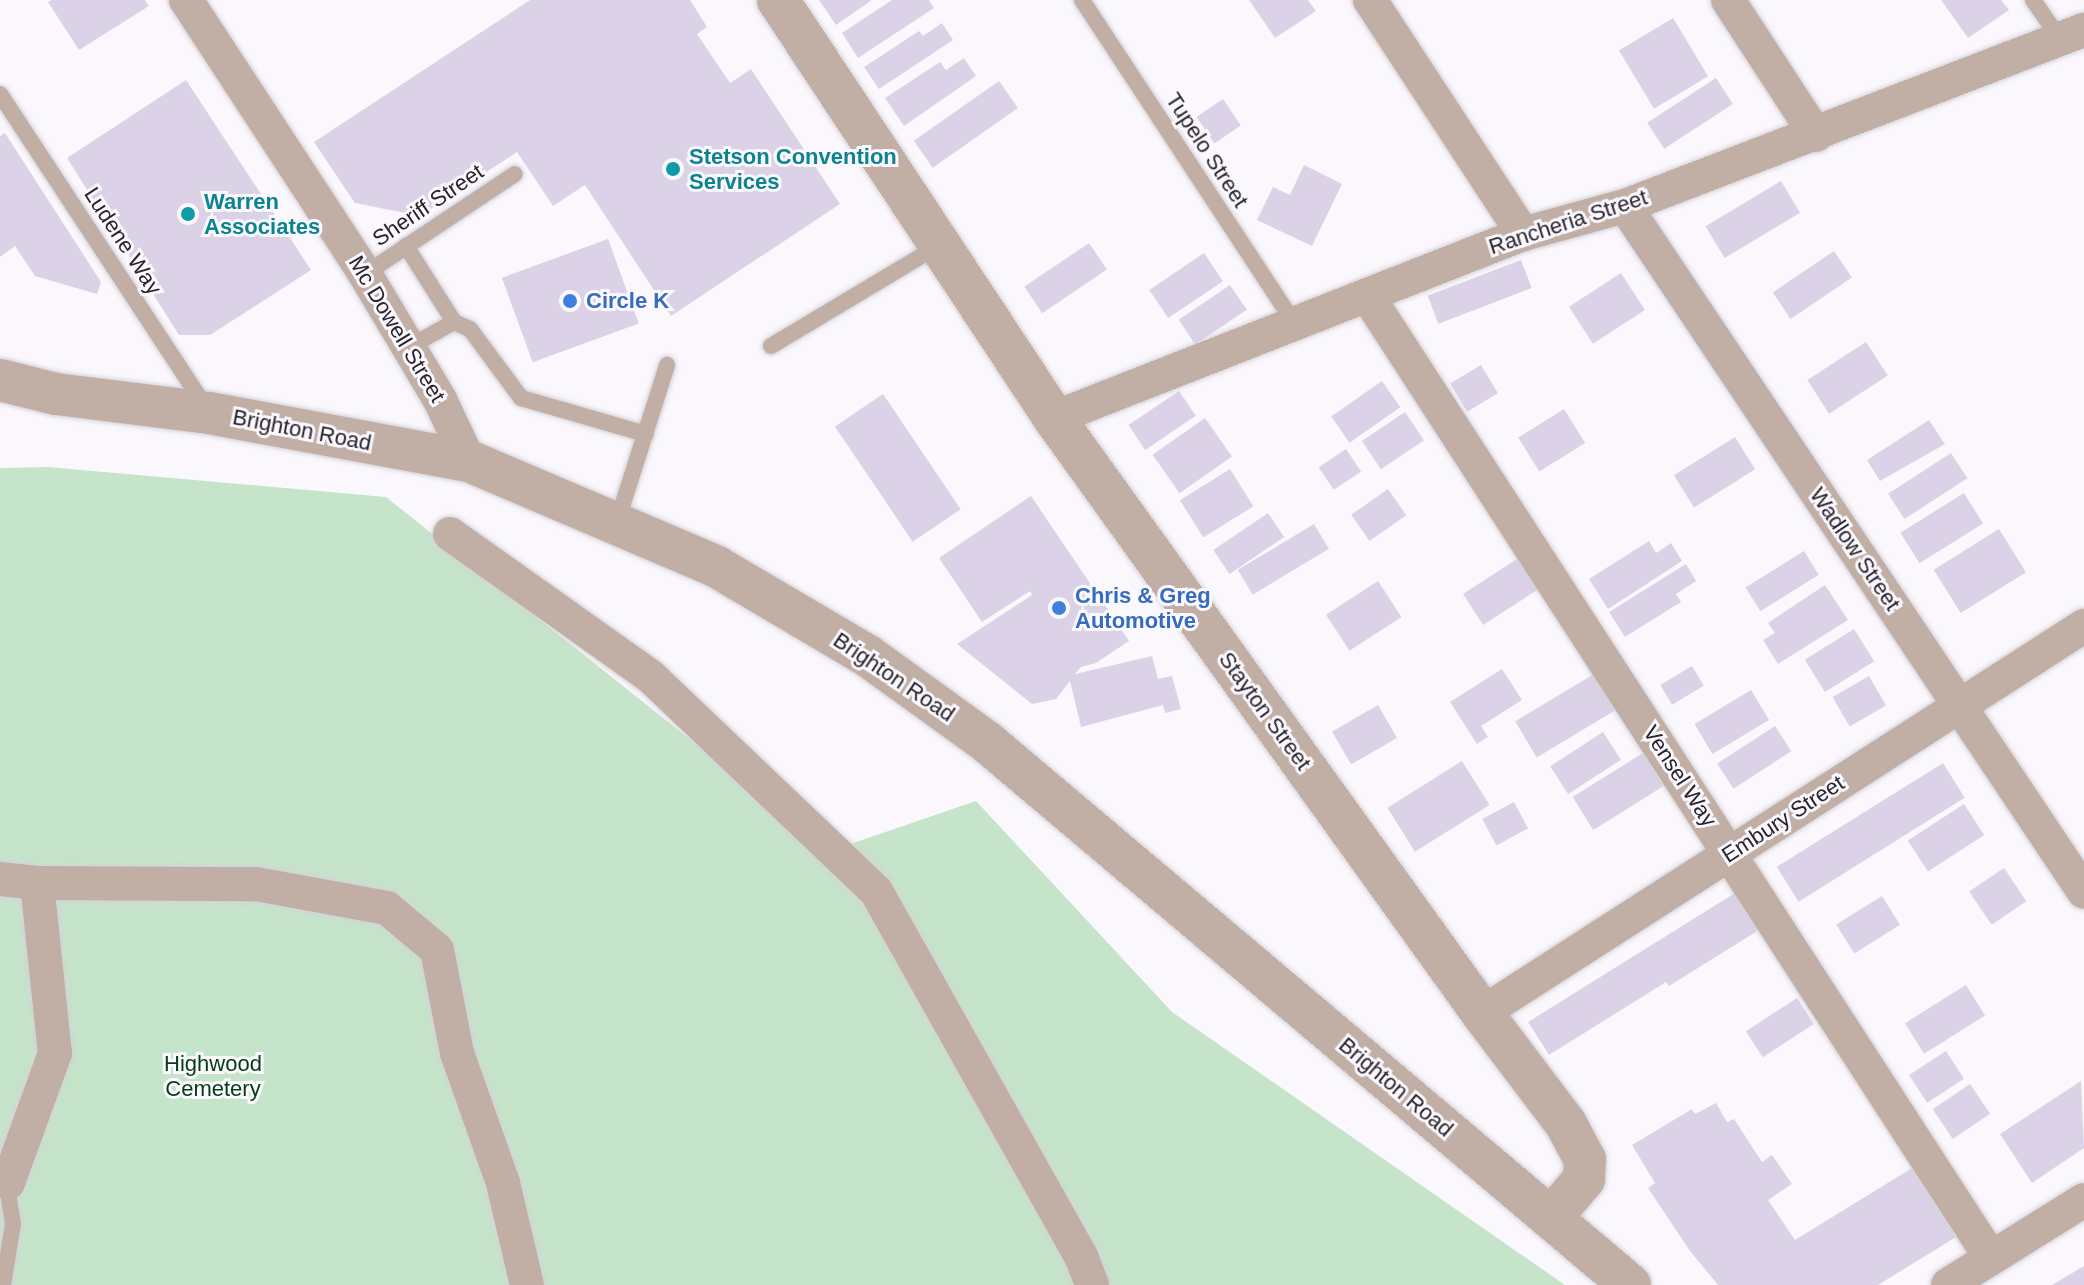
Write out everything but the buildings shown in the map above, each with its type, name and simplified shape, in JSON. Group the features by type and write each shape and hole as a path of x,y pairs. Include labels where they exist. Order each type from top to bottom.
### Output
{"street":[{"name":"Mc Dowell Street","path":"186,0 365,274 440,400 469,461"},
{"name":"Stayton Street","path":"778,0 1054,418 1482,1013 1566,1124 1585,1159 1584,1179 1551,1218"},
{"path":"1370,0 1523,234"},
{"path":"1728,0 1816,135"},
{"name":"Rancheria Street","path":"1054,418 1523,234 1625,206 2072,35"},
{"name":"Wadlow Street","path":"1625,206 2084,892"},
{"name":"Vensel Way","path":"1367,295 1991,1258"},
{"name":"Brighton Road","path":"0,380 56,394 209,413 469,461 731,575 868,656 988,743 1630,1285"},
{"path":"450,534 650,676 876,891 1081,1256 1092,1285"},
{"name":"Embury Street","path":"1482,1013 2084,626"},
{"path":"0,879 37,883 256,884 387,908 437,950 457,1053 503,1183 527,1285"},
{"path":"4,1179 55,1053 37,883"},
{"path":"1948,1285 2084,1200"}],"lane":[{"name":"Tupelo Street","path":"1082,0 1295,324"},
{"path":"2033,0 2072,35"},
{"name":"Ludene Way","path":"0,94 209,413"},
{"name":"Sheriff Street","path":"365,274 515,174"},
{"path":"406,246 454,322 470,329 521,398 646,434"},
{"path":"771,346 938,246"},
{"path":"409,347 454,322"},
{"path":"617,524 667,365"},
{"path":"3,1285 13,1224 4,1179"}],"green space":[{"name":"Highwood Cemetery","path":"48,467 386,497 830,851 976,801 1172,1012 1565,1285 0,1285 0,468"}],"place":[{"name":"Stetson Convention Services","path":"673,169"},
{"name":"Warren Associates","path":"188,214"},
{"name":"Circle K","path":"570,301"},
{"name":"Chris & Greg Automotive","path":"1059,608"}]}
